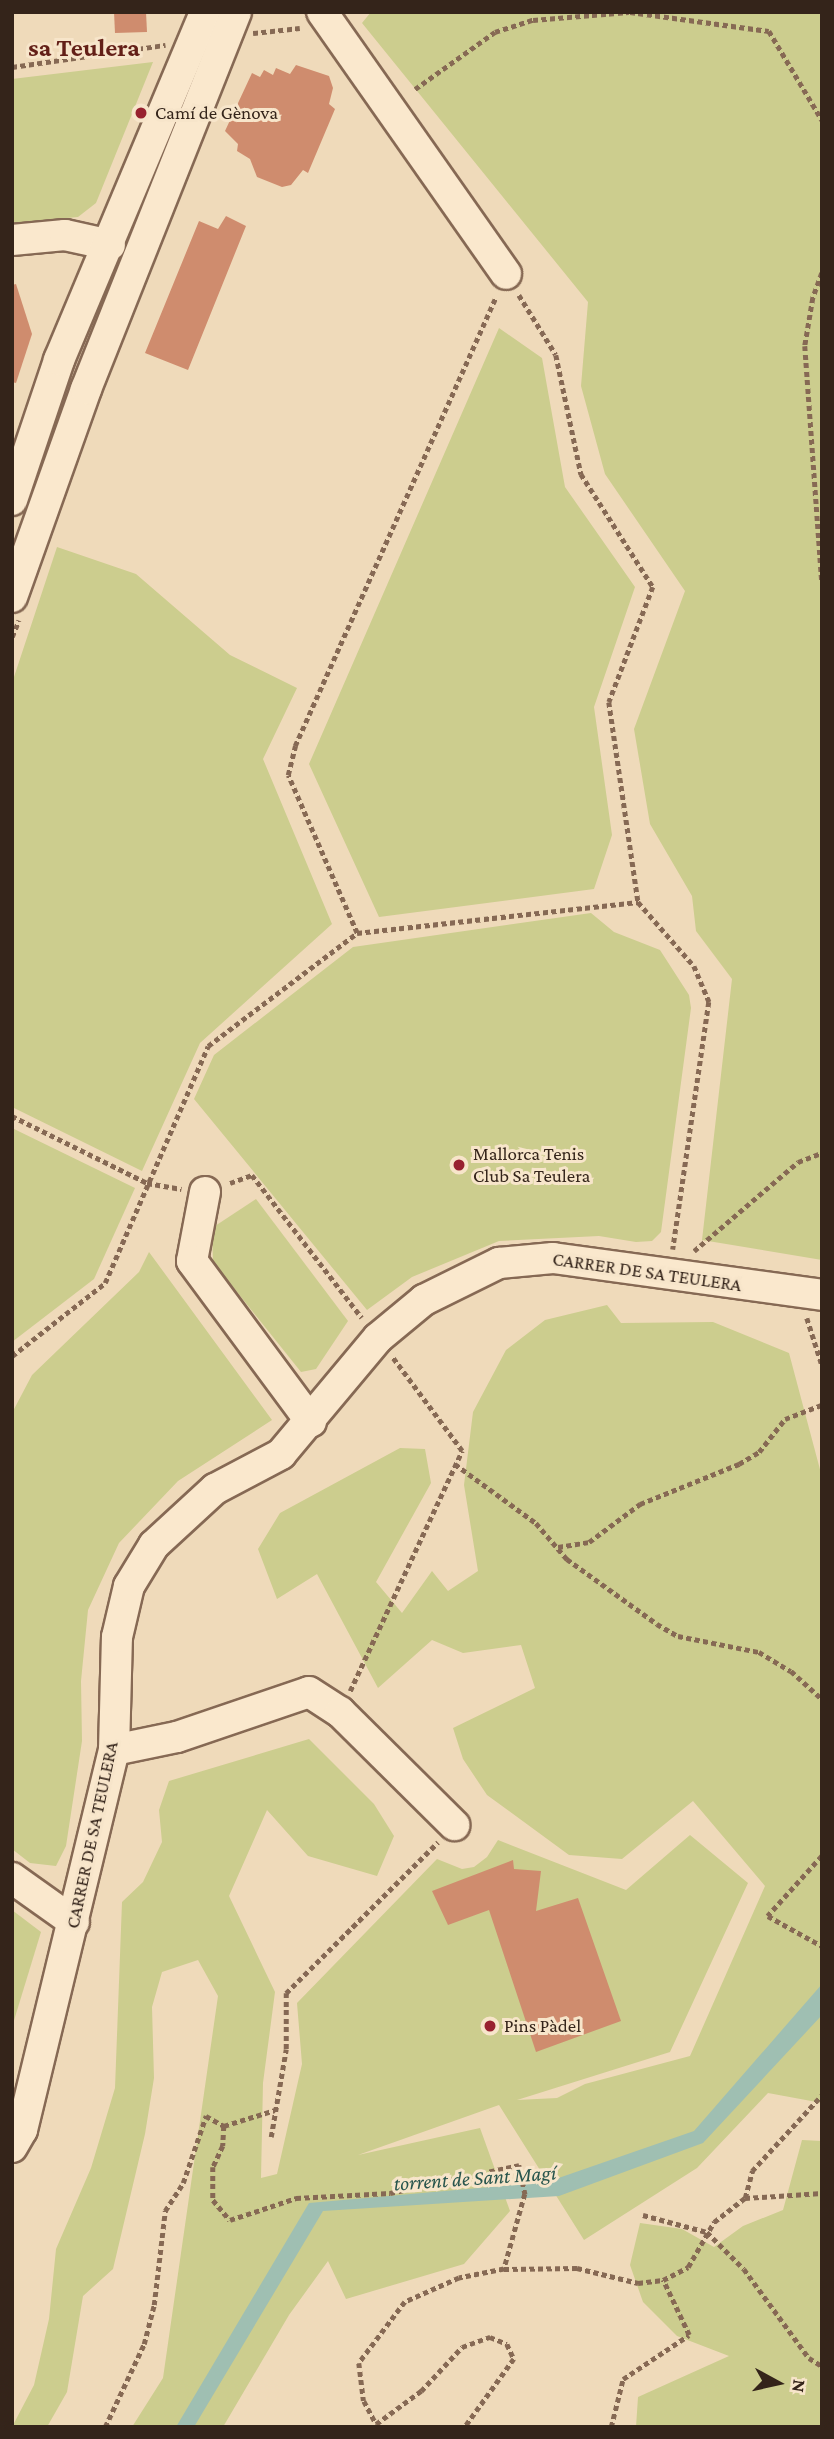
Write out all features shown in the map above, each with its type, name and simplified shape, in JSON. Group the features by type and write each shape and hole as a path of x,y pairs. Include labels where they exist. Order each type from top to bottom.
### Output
{"street":[{"path":"12,500 59,360 110,245 205,12"},
{"path":"12,597 86,389 236,12"},
{"path":"322,12 506,274"},
{"path":"12,240 65,235 110,245"},
{"path":"205,1192 192,1261 311,1422"},
{"name":"CARRER DE SA TEULERA","path":"12,2147 22,2130 114,1749 117,1637 129,1586 154,1545 215,1489 281,1454 311,1422 378,1338 424,1300 499,1263 553,1258 813,1294"},
{"path":"114,1749 177,1737 309,1692 340,1712 454,1825"},
{"path":"12,1878 74,1922"}],"path":[{"path":"415,89 495,32 533,20 629,12 769,31 822,120"},
{"path":"12,67 168,45 173,34"},
{"path":"822,273 813,298 805,346 822,583"},
{"path":"506,274 556,355 581,474 653,587 609,702 638,902 694,966 709,1002 669,1273"},
{"path":"357,933 288,775 295,746 506,274"},
{"path":"12,1356 105,1283 208,1046 357,933 638,902"},
{"path":"12,1116 147,1183 205,1192 252,1175 462,1451 340,1712"},
{"path":"669,1273 798,1162 822,1153"},
{"path":"813,1294 807,1330 822,1365"},
{"path":"557,1548 589,1542 640,1504 739,1464 759,1452 785,1419 822,1405"},
{"path":"455,1464 536,1523 557,1548 657,1624 678,1636 760,1652 791,1671 822,1699"},
{"path":"271,2137 286,2049 286,1993 454,1825"},
{"path":"822,1856 768,1916 822,1946"},
{"path":"465,2427 514,2359 507,2344 490,2337 462,2347 421,2391 375,2426 364,2401 359,2362 405,2302 458,2278 503,2269 577,2268 638,2283 663,2280 688,2267 707,2232 745,2198 752,2171 822,2095"},
{"path":"106,2427 144,2344 154,2305 165,2211 183,2183 206,2116 224,2126 275,2110"},
{"path":"224,2126 223,2146 213,2167 213,2200 230,2220 296,2198 390,2193 519,2165 525,2194 503,2269"},
{"path":"745,2198 810,2197 822,2193"},
{"path":"643,2215 707,2232 744,2269 809,2358 822,2366"},
{"path":"611,2427 622,2379 689,2334 663,2280"}],"green space":[{"path":"371,12 822,12 822,1260 702,1240 732,979 696,931 692,896 650,824 634,729 685,591 605,474 581,386 588,302 362,23"},
{"path":"153,62 96,203 78,217 12,223 12,79"},
{"path":"499,328 542,358 565,487 635,587 594,707 612,835 594,889 379,917 309,764"},
{"path":"57,547 136,574 230,655 297,688 263,759 332,924 200,1043 142,1171 12,1107 12,683"},
{"name":"Mallorca Tenis Club Sa Teulera","path":"591,913 614,932 660,950 689,995 691,1008 661,1232 652,1241 636,1242 599,1236 499,1241 412,1277 367,1310 194,1099 214,1055 353,947"},
{"path":"12,1128 135,1188 94,1279 12,1342"},
{"path":"256,1199 348,1321 316,1369 301,1372 213,1262 212,1228"},
{"path":"149,1252 272,1420 178,1481 119,1543 88,1610 81,1681 82,1741 66,1846 56,1866 30,1863 12,1849 12,1413 32,1375 139,1272"},
{"path":"607,1305 621,1323 713,1322 789,1353 822,1477 822,2103 768,2093 697,2168 584,2240 499,2105 358,2155 480,2128 510,2211 464,2264 346,2299 328,2261 289,2315 223,2427 132,2427 163,2378 218,1996 198,1960 162,1972 152,2007 154,2078 145,2134 113,2269 83,2296 67,2392 47,2427 12,2427 34,2385 49,2319 56,2249 91,2168 115,2088 122,1902 143,1882 162,1842 159,1810 169,1781 309,1739 374,1804 394,1836 377,1876 308,1856 267,1810 229,1896 275,1992 263,2083 261,2178 277,2174 302,2064 297,2003 437,1859 462,1869 474,1867 487,1857 498,1840 626,1890 690,1835 748,1883 670,2052 517,2100 557,2098 585,2084 690,2056 765,1886 693,1801 622,1859 569,1855 487,1795 463,1759 453,1728 535,1688 521,1645 463,1653 432,1640 378,1688 317,1574 277,1599 258,1549 280,1513 400,1448 425,1449 431,1483 376,1582 402,1613 432,1571 448,1591 478,1571 464,1485 473,1412 506,1350 545,1320"},
{"path":"12,1910 41,1932 12,2027"},
{"path":"802,2140 822,2141 822,2427 636,2427 638,2397 729,2356 677,2336 643,2302 630,2265 640,2223 682,2229 714,2247 743,2226 783,2210"}],"shaded area":[{"path":"822,1984 822,2015 703,2143 559,2196 323,2211 194,2427 176,2427 309,2203 547,2182 694,2131"}],"building":[{"path":"114,12 146,12 147,32 115,33"},
{"path":"296,65 329,76 333,88 329,104 335,109 308,173 303,170 291,185 282,187 257,177 250,159 237,151 238,144 225,131 252,73 260,77 264,70 273,75 276,68 290,74"},
{"path":"226,216 246,226 188,370 145,353 199,221 218,229"},
{"path":"16,284 32,334 16,383 12,382 12,285"},
{"path":"513,1860 514,1869 541,1871 536,1911 578,1898 621,2021 536,2052 489,1910 448,1925 432,1891"}],"place":[{"name":"Camí de Gènova","path":"141,113"},
{"name":"Mallorca Tenis Club Sa Teulera","path":"459,1165"},
{"name":"Pins Pàdel","path":"490,2026"}],"district":[{"name":"sa Teulera","path":"84,48"}],"water label":[{"name":"torrent de Sant Magí","path":"475,2178"}]}
